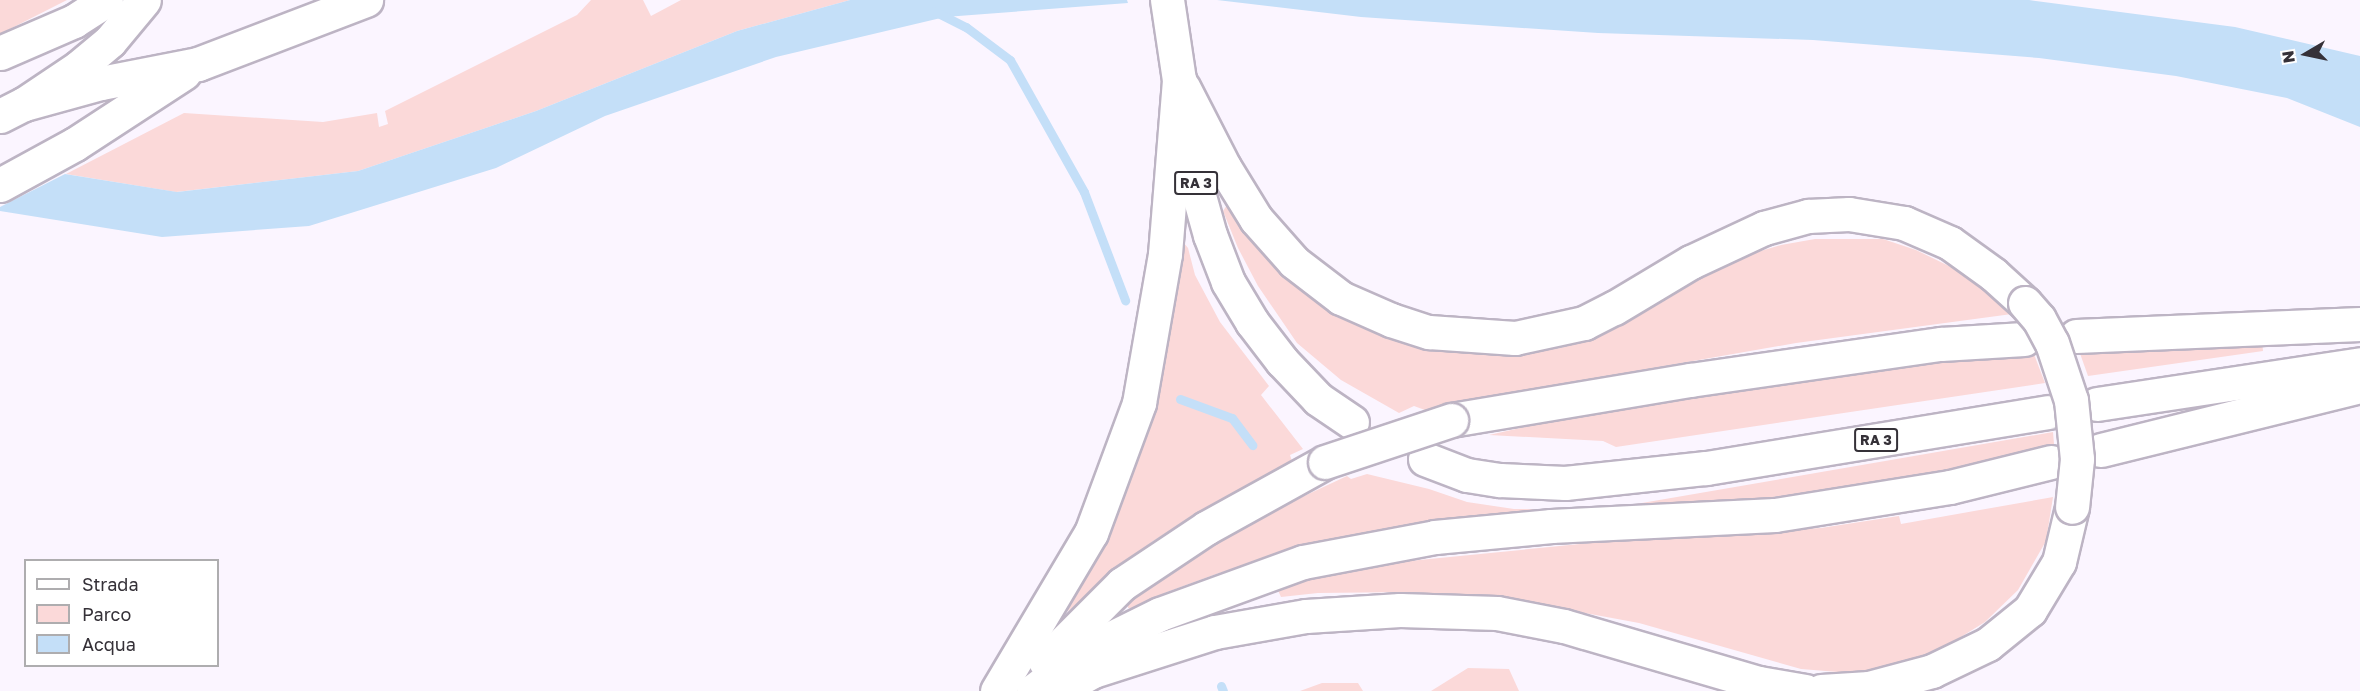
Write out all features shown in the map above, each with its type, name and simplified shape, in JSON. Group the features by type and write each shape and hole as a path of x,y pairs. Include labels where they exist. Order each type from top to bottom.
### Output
{"main road":[{"path":"0,53 74,21 106,0"},
{"path":"92,73 110,41 144,0"},
{"path":"0,185 75,144 198,64 366,0"},
{"path":"997,691 1091,533 1139,403 1165,254 1179,80 1167,0"},
{"path":"12,110 92,73 198,64"},
{"path":"1179,80 1229,176 1256,219 1294,262 1341,298 1391,320 1429,332 1515,338 1584,323 1691,261 1764,228 1808,216 1850,214 1904,223 1950,243 1993,274 2025,303 2039,319 2052,343 2071,400 2077,459 2072,507 2059,562 2030,610 1988,644 1932,671 1869,688 1821,691"},
{"name":"RA 3","path":"1179,80 1196,185 1210,235 1228,282 1252,322 1282,361 1318,399 1352,422"},
{"path":"2076,336 2360,324"},
{"path":"1016,691 1122,584 1206,528 1325,462 1450,420 1690,380 1941,344 2024,339"},
{"path":"2097,404 2360,364"},
{"path":"2101,450 2360,386"},
{"name":"RA 3","path":"1425,459 1467,475 1500,480 1565,483 1706,468 2047,412"},
{"path":"1033,691 1087,650 1160,614 1303,562 1435,537 1551,526 1775,515 1950,488 2051,462"},
{"path":"1057,691 1093,671 1215,632 1306,616 1400,610 1497,613 1553,624 1759,683 1805,691"}],"green space":[{"path":"0,0 67,0 0,34"},
{"path":"591,0 643,0 651,16 681,0 850,0 737,31 536,111 358,171 176,192 66,174 184,113 323,122 377,113 379,127 388,124 385,111 577,15"},
{"path":"1229,202 1281,272 1336,314 1386,336 1444,352 1509,353 1561,348 1613,325 1744,256 1781,245 1815,239 1883,239 1916,250 1953,268 2004,304 2012,314 1796,343 1579,381 1455,406 1433,413 1414,406 1399,413 1341,380 1297,343 1258,286 1238,248 1223,211"},
{"path":"1179,243 1184,243 1188,248 1195,275 1220,322 1269,386 1261,395 1303,449 1290,455 1293,464 1231,494 1153,541 1068,611 1063,612"},
{"path":"2262,341 2263,351 2088,376 2077,345"},
{"path":"2032,349 2045,383 1616,447 1603,441 1489,435 1637,402 1774,377"},
{"path":"2053,432 2054,444 1907,479 1766,498 1607,509"},
{"path":"1367,474 1429,489 1467,502 1514,509 1568,509 1303,549 1219,573 1167,592 1134,608 1128,608 1128,598 1223,534 1347,476 1351,479"},
{"path":"2053,497 2046,541 2018,590 1985,622 1935,653 1879,670 1838,672 1801,669 1639,623 1515,600 1408,592 1318,593 1281,597 1276,586 1285,581 1389,563 1661,536 1821,528 1899,516 1901,524"},
{"path":"1468,668 1509,669 1519,691 1431,691"},
{"path":"1322,683 1358,683 1363,691 1300,691"}],"water":[{"path":"850,0 1127,0 1128,3 945,17 776,57 605,116 496,168 309,226 162,237 0,211 0,207 65,174 177,192 358,171 536,111 737,31"},
{"path":"1217,0 2029,0 2235,27 2360,56 2360,127 2287,98 2176,76 2039,58 1813,40 1598,33 1361,17"}],"waterway":[{"path":"934,11 966,27 1010,60 1084,192 1125,300"},
{"path":"1180,399 1232,418 1252,445"},
{"path":"1221,686 1223,691"}]}
